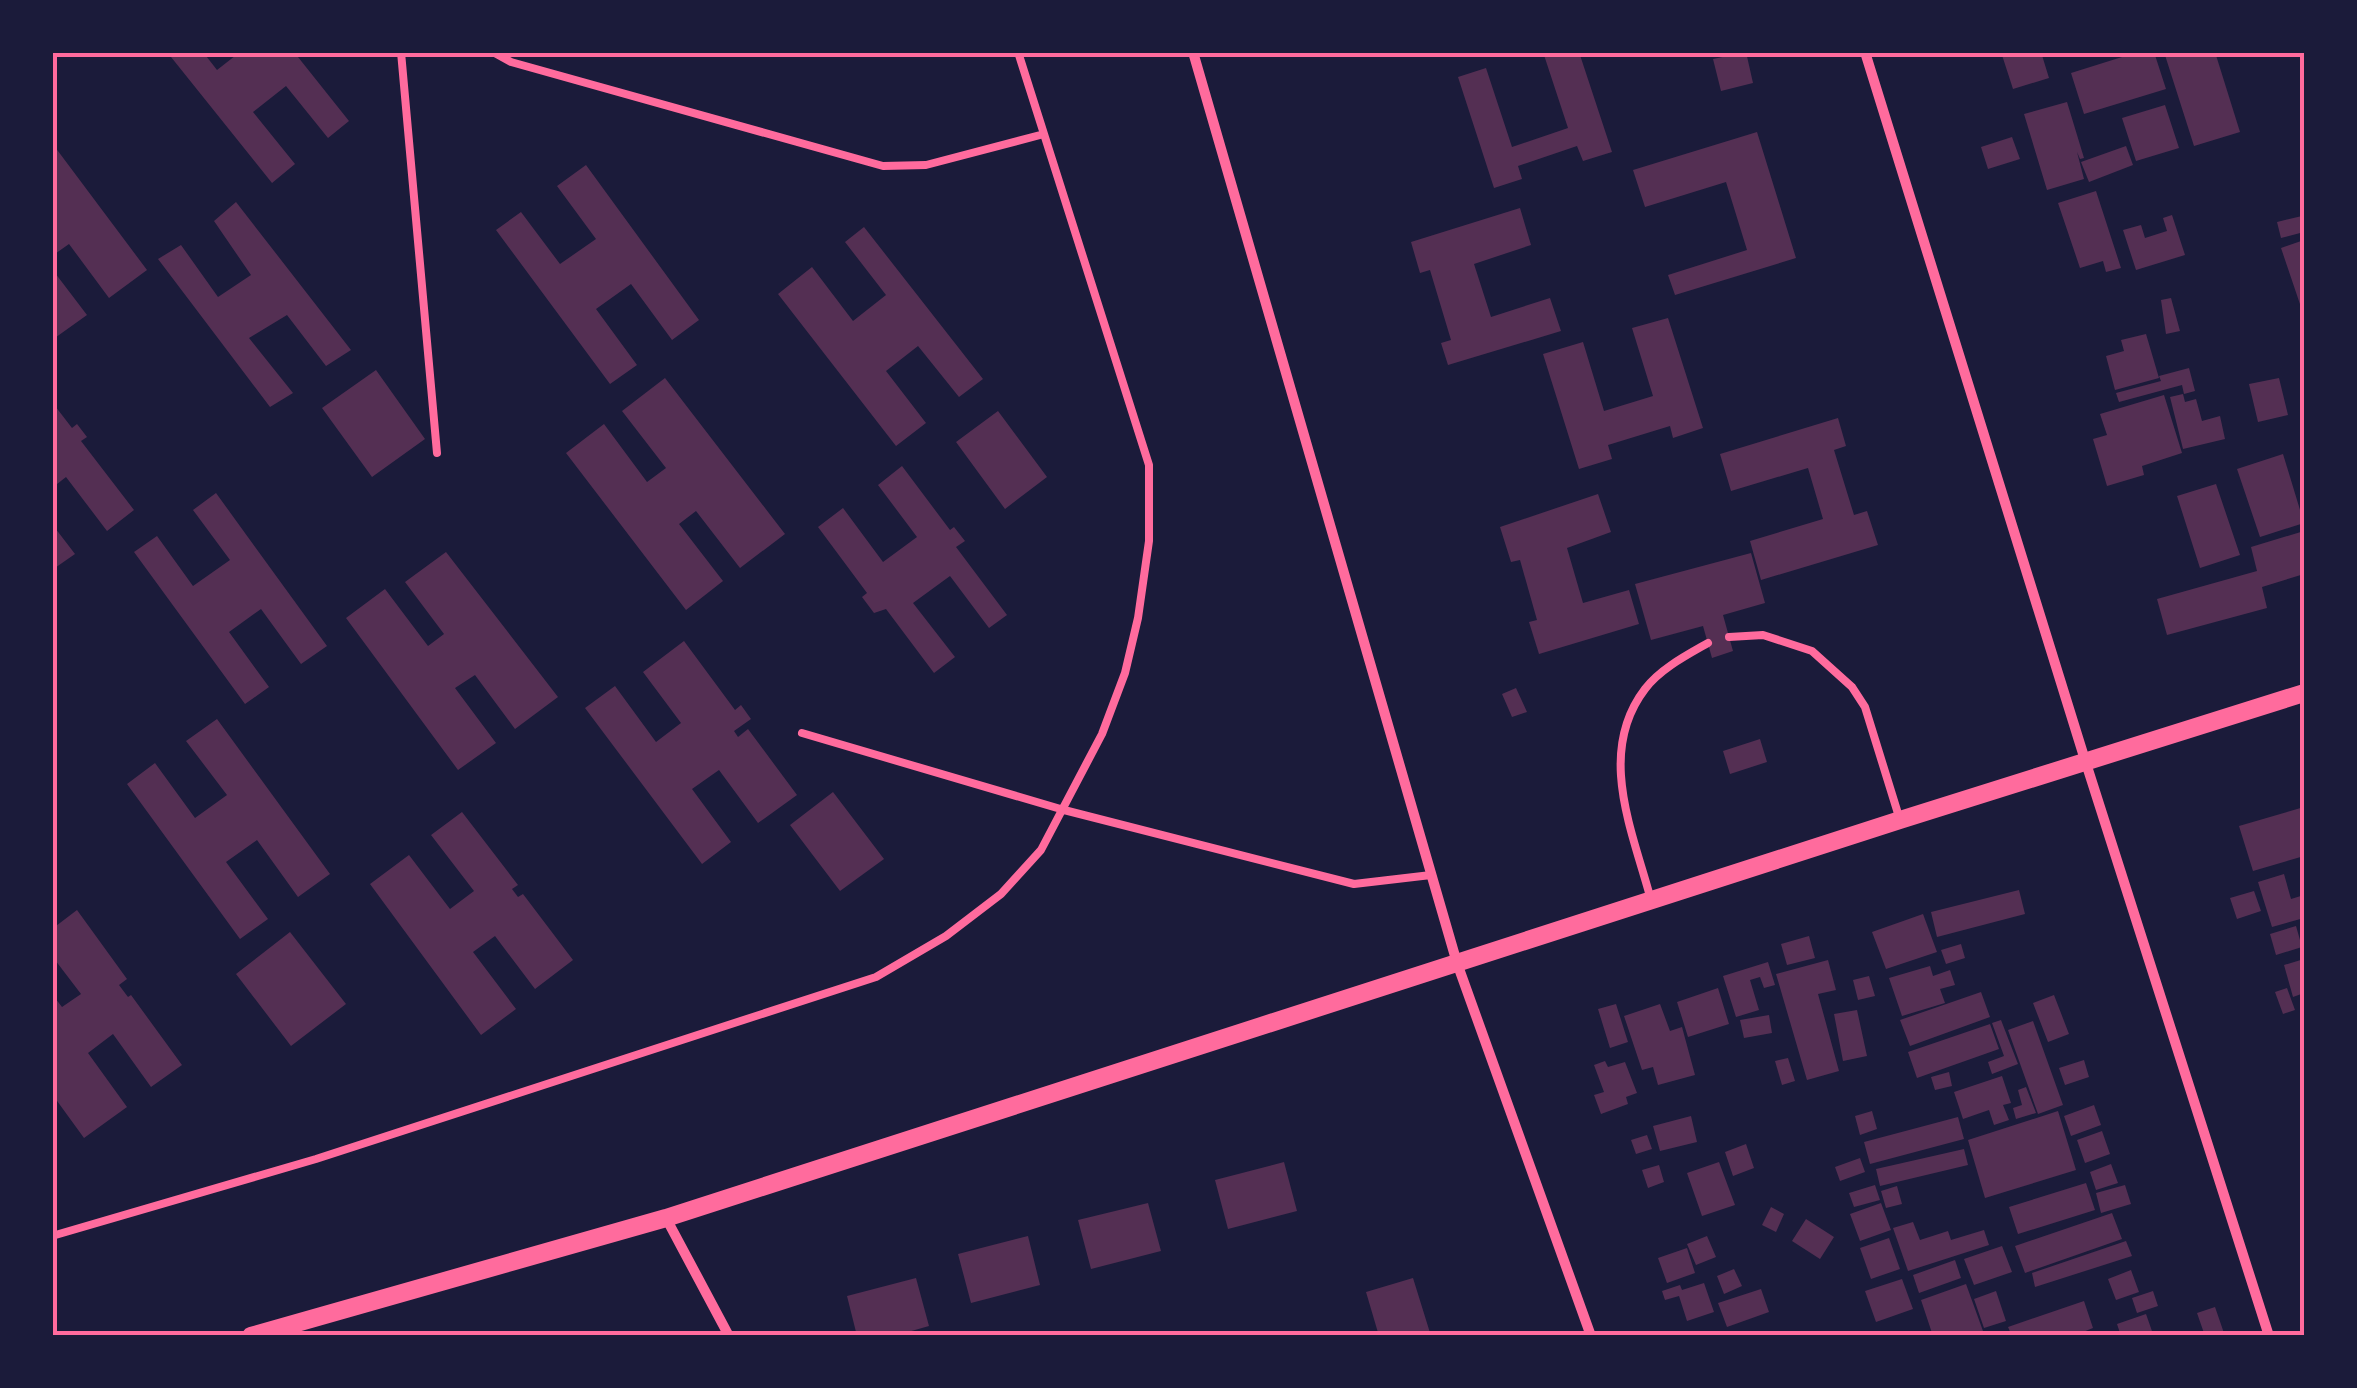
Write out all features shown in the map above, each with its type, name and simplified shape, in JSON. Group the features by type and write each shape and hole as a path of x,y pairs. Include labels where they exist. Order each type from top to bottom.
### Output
{"street":[{"path":"1194,52 1457,962 1591,1336"},
{"path":"1865,52 2268,1336"},
{"path":"251,1336 666,1218 2304,692"},
{"path":"666,1218 729,1336"}],"lane":[{"path":"401,52 438,453"},
{"path":"493,52 511,62 883,166 926,165 1044,134"},
{"path":"52,1236 316,1160 876,977 946,936 1000,894 1042,850 1102,734 1124,673 1138,618 1149,541 1149,466 1018,52"},
{"path":"1729,637 1763,635 1812,651 1852,688 1866,706 1900,820"},
{"path":"1651,900 1618,782 1621,750 1631,713 1646,687 1678,660 1708,643"},
{"path":"802,733 1064,810 1354,884 1431,875"}],"building":[{"path":"167,52 203,52 217,70 240,52 294,52 349,121 328,138 286,86 253,112 295,164 272,183"},
{"path":"1543,52 1579,52 1612,152 1583,161 1577,146 1518,166 1522,179 1494,188 1458,77 1486,68 1512,147 1568,128"},
{"path":"1746,52 1753,83 1721,91 1713,59"},
{"path":"2001,52 2041,52 2049,78 2013,89"},
{"path":"2138,52 2154,52 2166,89 2084,114 2071,73"},
{"path":"2164,52 2215,52 2240,132 2194,146"},
{"path":"2067,102 2084,158 2080,159 2077,152 2084,179 2047,190 2024,114"},
{"path":"2165,105 2179,148 2136,161 2122,118"},
{"path":"1757,132 1796,258 1675,295 1668,275 1747,250 1726,182 1645,207 1633,170"},
{"path":"2012,137 2020,159 1988,169 1981,147"},
{"path":"52,143 147,270 109,298 69,244 52,256"},
{"path":"2126,146 2133,165 2089,182 2081,162"},
{"path":"586,165 699,320 672,340 631,284 596,309 637,365 610,384 496,230 521,212 560,264 596,239 557,186"},
{"path":"2096,191 2121,268 2106,272 2103,261 2080,268 2058,203"},
{"path":"236,202 351,350 326,366 287,315 249,338 293,393 270,407 158,259 181,245 218,297 251,275 214,221"},
{"path":"1520,208 1531,245 1474,264 1491,317 1550,298 1561,331 1448,365 1441,343 1451,340 1430,270 1420,273 1411,242"},
{"path":"2172,215 2185,255 2136,270 2123,230 2141,225 2145,238 2167,231 2163,218"},
{"path":"2302,216 2304,232 2281,238 2277,222"},
{"path":"864,227 983,379 959,397 918,346 886,371 926,423 896,446 778,294 812,267 853,321 886,295 845,242"},
{"path":"2304,240 2304,316 2281,248"},
{"path":"52,269 87,315 52,340"},
{"path":"2171,298 2180,331 2166,334 2161,300"},
{"path":"1668,318 1703,428 1673,438 1670,426 1608,445 1612,459 1579,469 1543,354 1583,342 1604,411 1653,396 1632,328"},
{"path":"2146,334 2159,378 2115,390 2106,356 2124,351 2121,340"},
{"path":"2189,368 2195,391 2184,394 2182,385 2119,402 2116,393 2161,381 2159,376"},
{"path":"376,370 425,439 372,477 322,408"},
{"path":"665,378 785,534 740,568 696,511 679,524 723,581 686,610 566,453 604,424 647,482 666,468 622,411"},
{"path":"2279,378 2288,415 2258,422 2249,384"},
{"path":"2183,394 2185,402 2196,399 2202,421 2220,416 2225,439 2183,449 2170,397"},
{"path":"2164,395 2182,453 2142,466 2144,475 2107,486 2093,439 2107,435 2100,414"},
{"path":"52,402 72,428 77,424 87,437 81,441 134,510 107,531 66,477 52,488"},
{"path":"998,411 1047,477 1005,509 956,442"},
{"path":"1838,418 1846,446 1834,450 1854,515 1867,511 1878,545 1761,580 1750,541 1823,519 1808,468 1731,491 1720,454"},
{"path":"2283,454 2304,523 2260,537 2237,469"},
{"path":"902,466 950,530 954,527 965,541 956,547 1007,615 989,628 950,576 913,603 955,657 934,673 886,609 874,613 862,597 867,593 818,527 843,508 883,562 917,537 878,485"},
{"path":"2216,484 2240,555 2200,568 2177,496"},
{"path":"216,493 327,646 301,664 261,609 229,632 269,687 245,704 134,552 157,536 193,586 230,560 193,510"},
{"path":"1598,494 1611,532 1567,548 1583,603 1629,590 1639,624 1539,654 1529,622 1537,620 1520,560 1511,562 1500,527"},
{"path":"52,524 75,554 52,570"},
{"path":"2304,531 2304,574 2262,587 2267,608 2167,635 2157,599 2257,571 2251,547"},
{"path":"446,552 558,697 515,729 475,675 455,688 496,743 458,770 346,618 385,589 428,646 444,634 405,582"},
{"path":"1751,553 1765,603 1723,615 1733,651 1712,658 1703,626 1651,640 1635,584"},
{"path":"684,641 735,710 741,705 751,719 734,731 738,737 748,729 797,795 758,823 719,770 692,789 731,842 702,864 585,708 615,686 656,742 681,723 643,672"},
{"path":"1516,688 1527,712 1512,717 1502,694"},
{"path":"217,719 330,874 298,897 257,840 226,862 268,919 240,939 127,784 155,763 195,818 227,795 186,741"},
{"path":"1760,739 1767,762 1730,774 1723,751"},
{"path":"833,792 884,859 840,891 790,825"},
{"path":"2304,807 2304,856 2253,871 2239,826"},
{"path":"462,812 518,885 512,889 518,897 523,894 573,960 535,989 495,936 473,952 516,1009 481,1035 370,884 409,855 450,909 474,891 431,835"},
{"path":"2284,874 2291,899 2304,895 2304,918 2272,927 2258,882"},
{"path":"2019,890 2025,914 1937,937 1931,912"},
{"path":"2254,891 2261,911 2237,919 2230,898"},
{"path":"77,910 127,979 119,985 128,997 131,995 182,1065 151,1087 113,1034 88,1053 127,1107 84,1138 52,1094 52,994 62,1007 81,994 52,956 52,929"},
{"path":"1923,914 1937,952 1886,969 1872,932"},
{"path":"2296,926 2302,947 2276,955 2270,934"},
{"path":"290,932 346,1004 291,1046 236,974"},
{"path":"1809,936 1815,958 1787,965 1781,944"},
{"path":"1961,944 1965,958 1946,964 1941,950"},
{"path":"2304,959 2304,993 2293,997 2284,965"},
{"path":"1828,960 1836,990 1818,994 1839,1071 1807,1080 1776,974"},
{"path":"1768,962 1775,985 1764,988 1760,977 1750,980 1759,1010 1736,1017 1723,976"},
{"path":"1930,966 1933,976 1950,970 1955,985 1940,989 1945,1003 1902,1016 1889,978"},
{"path":"1869,976 1875,996 1858,1000 1853,980"},
{"path":"1718,988 1729,1024 1688,1037 1677,1002"},
{"path":"2287,988 2295,1010 2283,1014 2275,992"},
{"path":"1981,992 1990,1017 1910,1046 1900,1020"},
{"path":"2054,995 2069,1034 2048,1042 2033,1003"},
{"path":"1616,1004 1628,1042 1610,1048 1598,1009"},
{"path":"1660,1004 1670,1031 1682,1027 1695,1075 1658,1085 1653,1067 1642,1070 1624,1016"},
{"path":"1857,1010 1867,1056 1843,1061 1834,1014"},
{"path":"1769,1015 1772,1033 1744,1038 1740,1020"},
{"path":"2001,1020 2018,1064 1992,1074 1988,1062 2004,1056 1992,1023"},
{"path":"2033,1021 2063,1105 2038,1114 2008,1030"},
{"path":"1990,1024 1999,1049 1917,1078 1908,1052"},
{"path":"1788,1058 1795,1081 1782,1085 1775,1061"},
{"path":"2084,1060 2089,1077 2065,1085 2059,1068"},
{"path":"1605,1061 1608,1067 1625,1062 1637,1093 1626,1097 1628,1104 1601,1114 1594,1095 1604,1092 1594,1065"},
{"path":"1949,1072 1952,1086 1935,1090 1931,1077"},
{"path":"2002,1076 2011,1103 2003,1105 2009,1120 1994,1125 1989,1110 1963,1119 1954,1092"},
{"path":"2026,1087 2036,1113 2016,1119 2013,1108 2022,1105 2018,1090"},
{"path":"2094,1105 2101,1125 2071,1136 2064,1116"},
{"path":"1872,1111 1877,1129 1860,1135 1855,1116"},
{"path":"2058,1111 2076,1170 1985,1198 1968,1140"},
{"path":"1691,1116 1697,1142 1660,1151 1653,1126"},
{"path":"1958,1117 1964,1139 1870,1164 1864,1142"},
{"path":"2102,1131 2110,1154 2085,1163 2077,1140"},
{"path":"1647,1135 1652,1149 1636,1154 1631,1140"},
{"path":"1746,1144 1754,1168 1733,1176 1725,1152"},
{"path":"1964,1149 1968,1165 1880,1186 1876,1169"},
{"path":"1860,1158 1865,1172 1840,1181 1835,1167"},
{"path":"1284,1162 1297,1211 1228,1229 1215,1180"},
{"path":"1719,1162 1735,1205 1702,1216 1687,1173"},
{"path":"2111,1164 2118,1183 2096,1190 2090,1172"},
{"path":"1659,1165 1664,1182 1648,1188 1642,1170"},
{"path":"2086,1183 2095,1210 2018,1234 2009,1207"},
{"path":"1875,1185 1880,1200 1854,1207 1849,1193"},
{"path":"2125,1185 2131,1204 2101,1213 2096,1193"},
{"path":"1897,1186 1902,1204 1886,1208 1881,1191"},
{"path":"1148,1203 1161,1251 1091,1269 1078,1220"},
{"path":"1881,1203 1891,1230 1860,1241 1850,1214"},
{"path":"1771,1207 1784,1214 1776,1232 1762,1225"},
{"path":"2112,1213 2122,1239 2025,1273 2015,1246"},
{"path":"1806,1219 1834,1237 1820,1259 1792,1241"},
{"path":"1913,1222 1920,1240 1948,1231 1951,1240 1984,1230 1989,1245 1908,1271 1893,1228"},
{"path":"1028,1236 1040,1285 971,1303 958,1254"},
{"path":"1707,1236 1716,1257 1696,1265 1687,1244"},
{"path":"1889,1238 1900,1269 1871,1279 1860,1248"},
{"path":"2126,1241 2132,1256 2035,1287 2032,1273"},
{"path":"2002,1246 2012,1272 1974,1285 1964,1259"},
{"path":"1687,1248 1695,1273 1667,1283 1658,1258"},
{"path":"1955,1260 1961,1278 1919,1293 1913,1275"},
{"path":"1734,1269 1742,1286 1724,1294 1717,1276"},
{"path":"2131,1270 2139,1292 2116,1300 2108,1279"},
{"path":"916,1278 929,1326 894,1336 857,1336 847,1296"},
{"path":"1413,1278 1431,1336 1379,1336 1366,1292"},
{"path":"1902,1279 1913,1309 1876,1322 1865,1291"},
{"path":"1704,1283 1714,1312 1687,1321 1679,1296 1665,1300 1662,1291 1680,1285 1682,1290"},
{"path":"1966,1284 1983,1331 1969,1336 1933,1336 1921,1300"},
{"path":"1761,1289 1769,1312 1727,1327 1718,1303"},
{"path":"1996,1291 2006,1321 1984,1328 1974,1299"},
{"path":"2153,1291 2158,1306 2137,1313 2132,1298"},
{"path":"2084,1301 2093,1328 2073,1336 2012,1336 2008,1327"},
{"path":"2215,1307 2225,1336 2205,1336 2197,1313"},
{"path":"2146,1314 2153,1334 2121,1336 2117,1324"}]}
